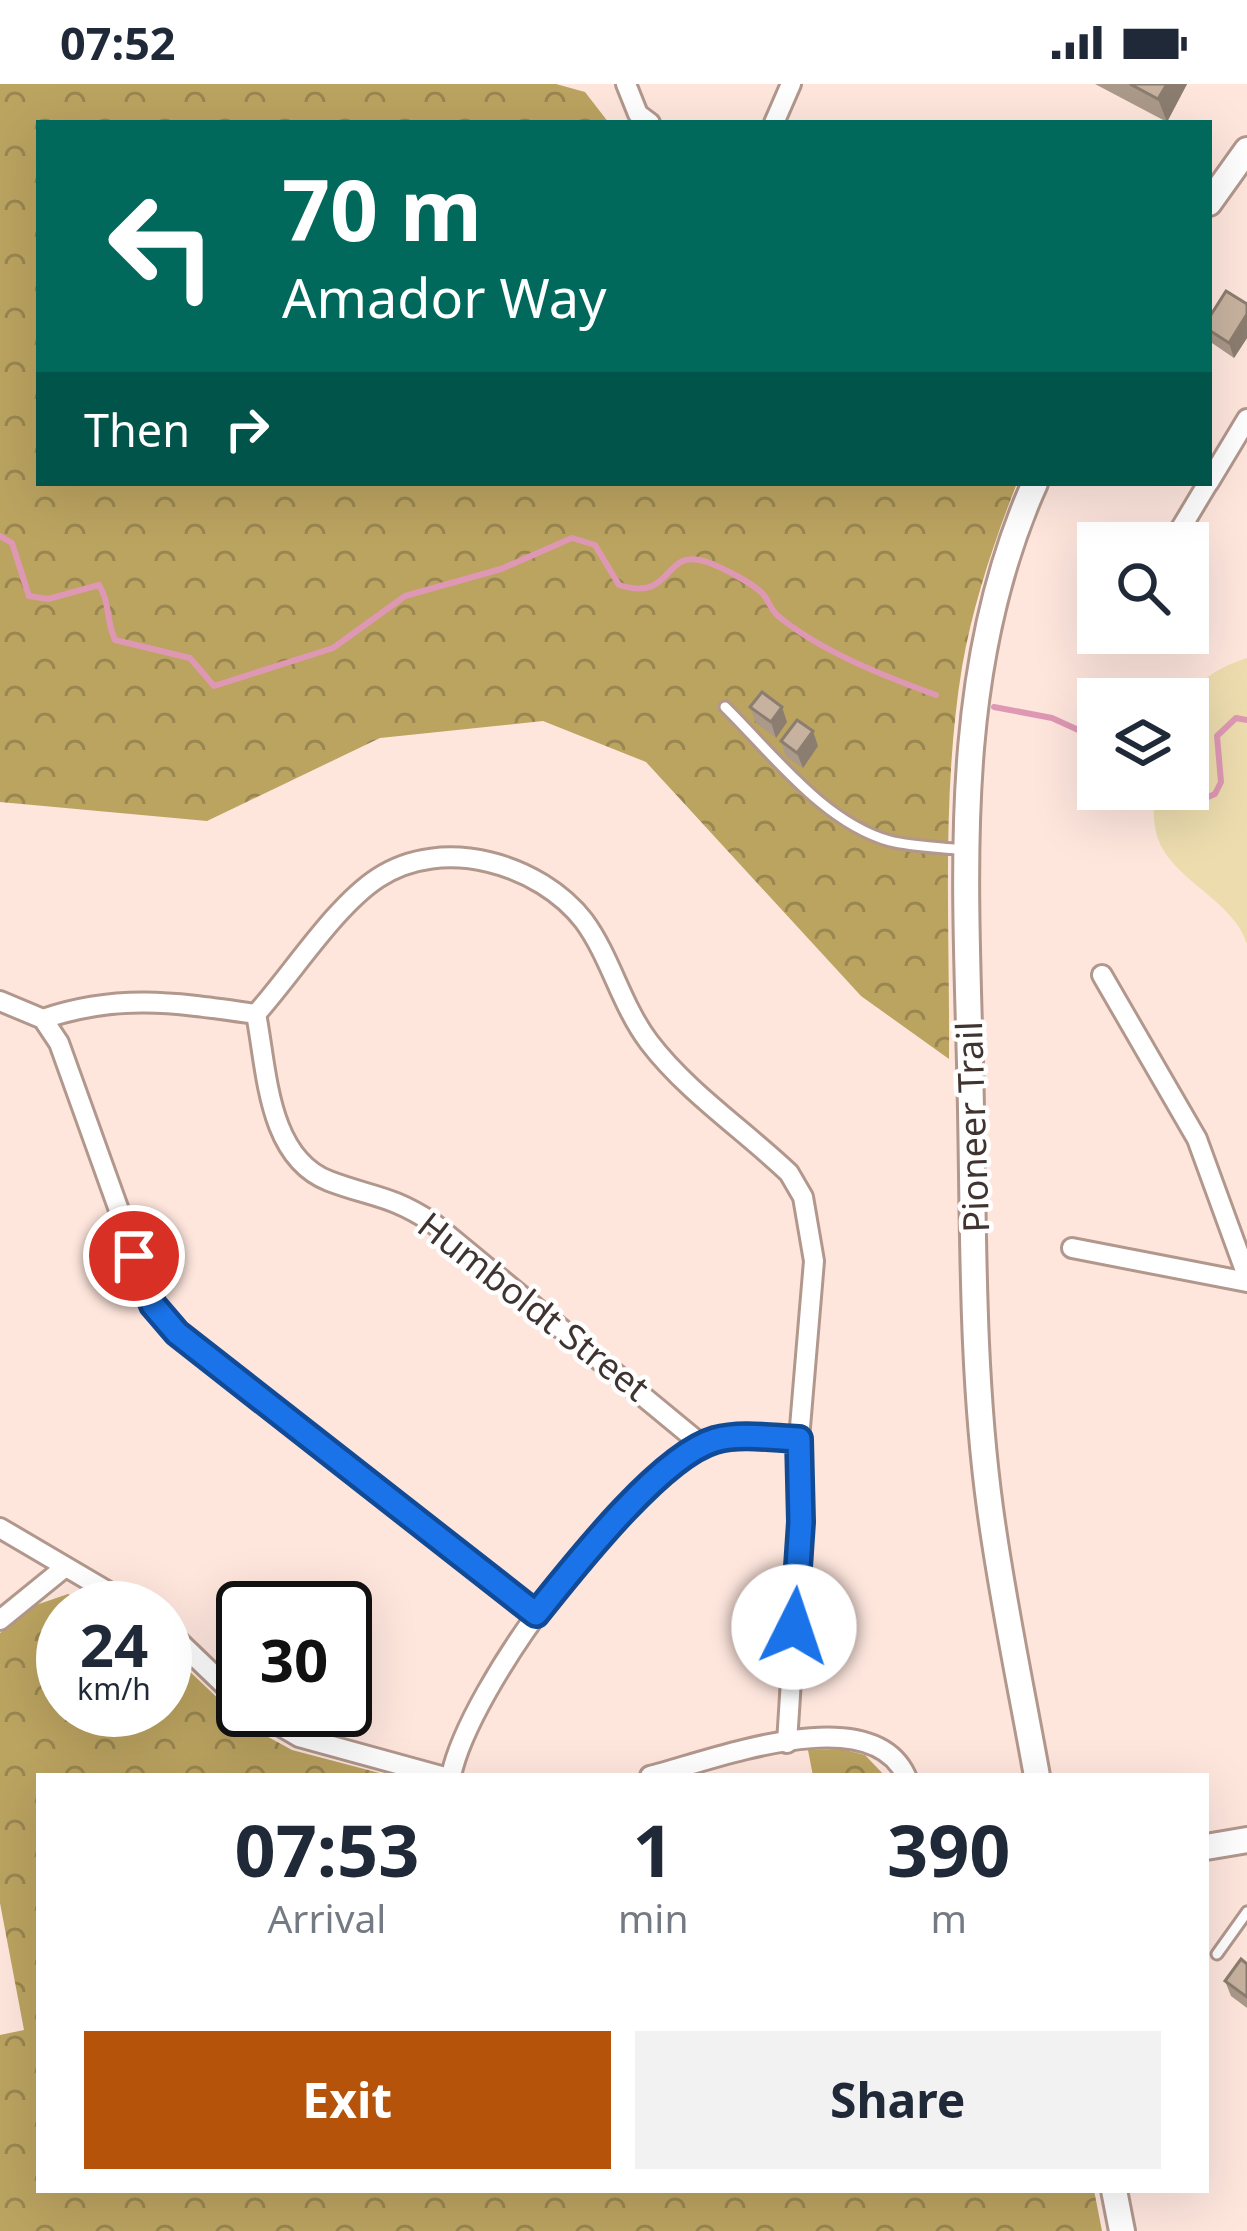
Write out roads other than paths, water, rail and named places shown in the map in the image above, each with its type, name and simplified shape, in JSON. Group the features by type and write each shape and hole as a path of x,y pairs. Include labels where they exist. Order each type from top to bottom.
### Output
{"main road":[{"path":"1212,199 1247,151"},
{"name":"Pioneer Trail","path":"1034,486 1001,575 978,672 964,850 982,1429 992,1526 1036,1773"},
{"path":"1209,1846 1247,1840"},
{"path":"1115,2193 1121,2231"}],"street":[{"path":"626,84 638,113 646,120"},
{"path":"775,120 791,84"},
{"path":"1212,477 1247,419"},
{"path":"1185,522 1207,486"},
{"path":"43,1019 98,1002 150,1000 256,1014 378,878 409,864 443,860 507,866 561,895 587,925 650,1042 789,1173 803,1197 814,1261 799,1439 801,1522 787,1743"},
{"path":"1072,1248 1247,1279 1197,1138 1102,975"},
{"path":"0,1000 43,1019 70,1070 153,1305 212,1361 536,1614"},
{"name":"Humboldt Street","path":"256,1014 277,1121 305,1168 330,1181 396,1198 433,1223 703,1445"},
{"path":"452,1773 481,1697 536,1614 625,1512 703,1445 719,1439 799,1439"},
{"path":"0,1528 87,1581"},
{"path":"0,1620 64,1568"},
{"path":"192,1654 216,1677"},
{"path":"662,1773 832,1735 874,1743 889,1752 904,1773"},
{"path":"299,1737 429,1773"}],"lane":[{"path":"725,706 812,794 848,820 888,840 964,850"},
{"path":"1217,1954 1247,1912"}],"waterway":[{"path":"0,536 12,543 29,596 48,599 99,585 115,640 190,658 214,686 333,648 405,596 501,569 572,538 595,545 619,585 637,589 660,581 682,561 713,564 758,590 778,616 814,641 936,695"},
{"path":"994,707 1052,718 1077,729"},
{"path":"1209,797 1221,782 1217,736 1236,718 1247,720"}]}
